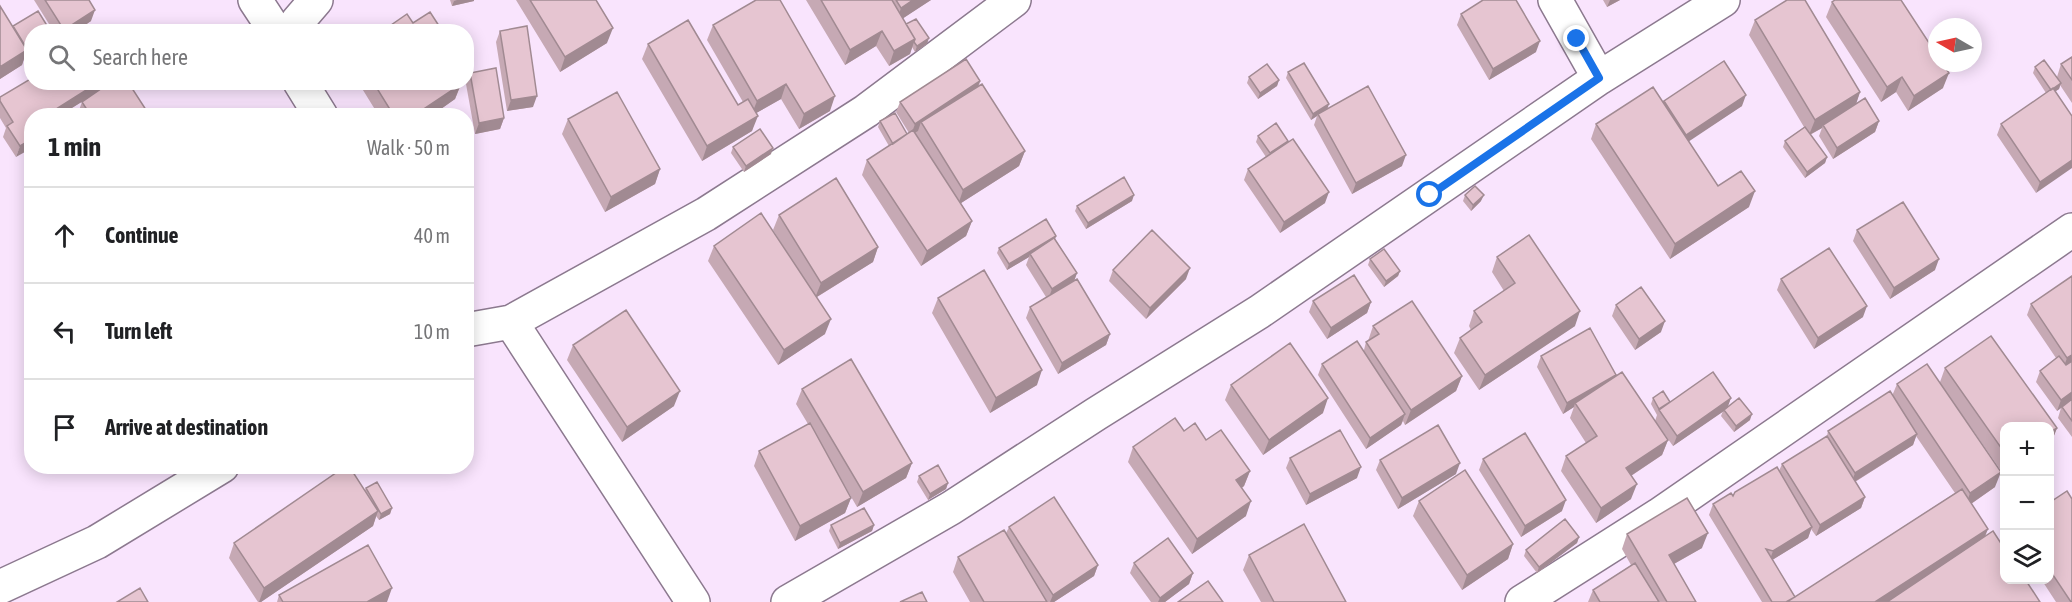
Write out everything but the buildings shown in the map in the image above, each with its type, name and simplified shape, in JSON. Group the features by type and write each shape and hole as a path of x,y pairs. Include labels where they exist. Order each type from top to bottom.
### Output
{"street":[{"path":"255,0 271,24"},
{"path":"296,24 316,0"},
{"path":"474,329 511,322 705,214 866,111 1014,0"},
{"path":"1555,0 1599,78"},
{"path":"788,602 951,508 1259,312 1599,78 1723,0"},
{"path":"305,90 316,108"},
{"path":"1522,602 1659,515 2072,230"},
{"path":"511,322 693,602"},
{"path":"0,587 98,542 209,474"}],"route":[{"path":"1430,195 1599,78 1577,39"}]}
